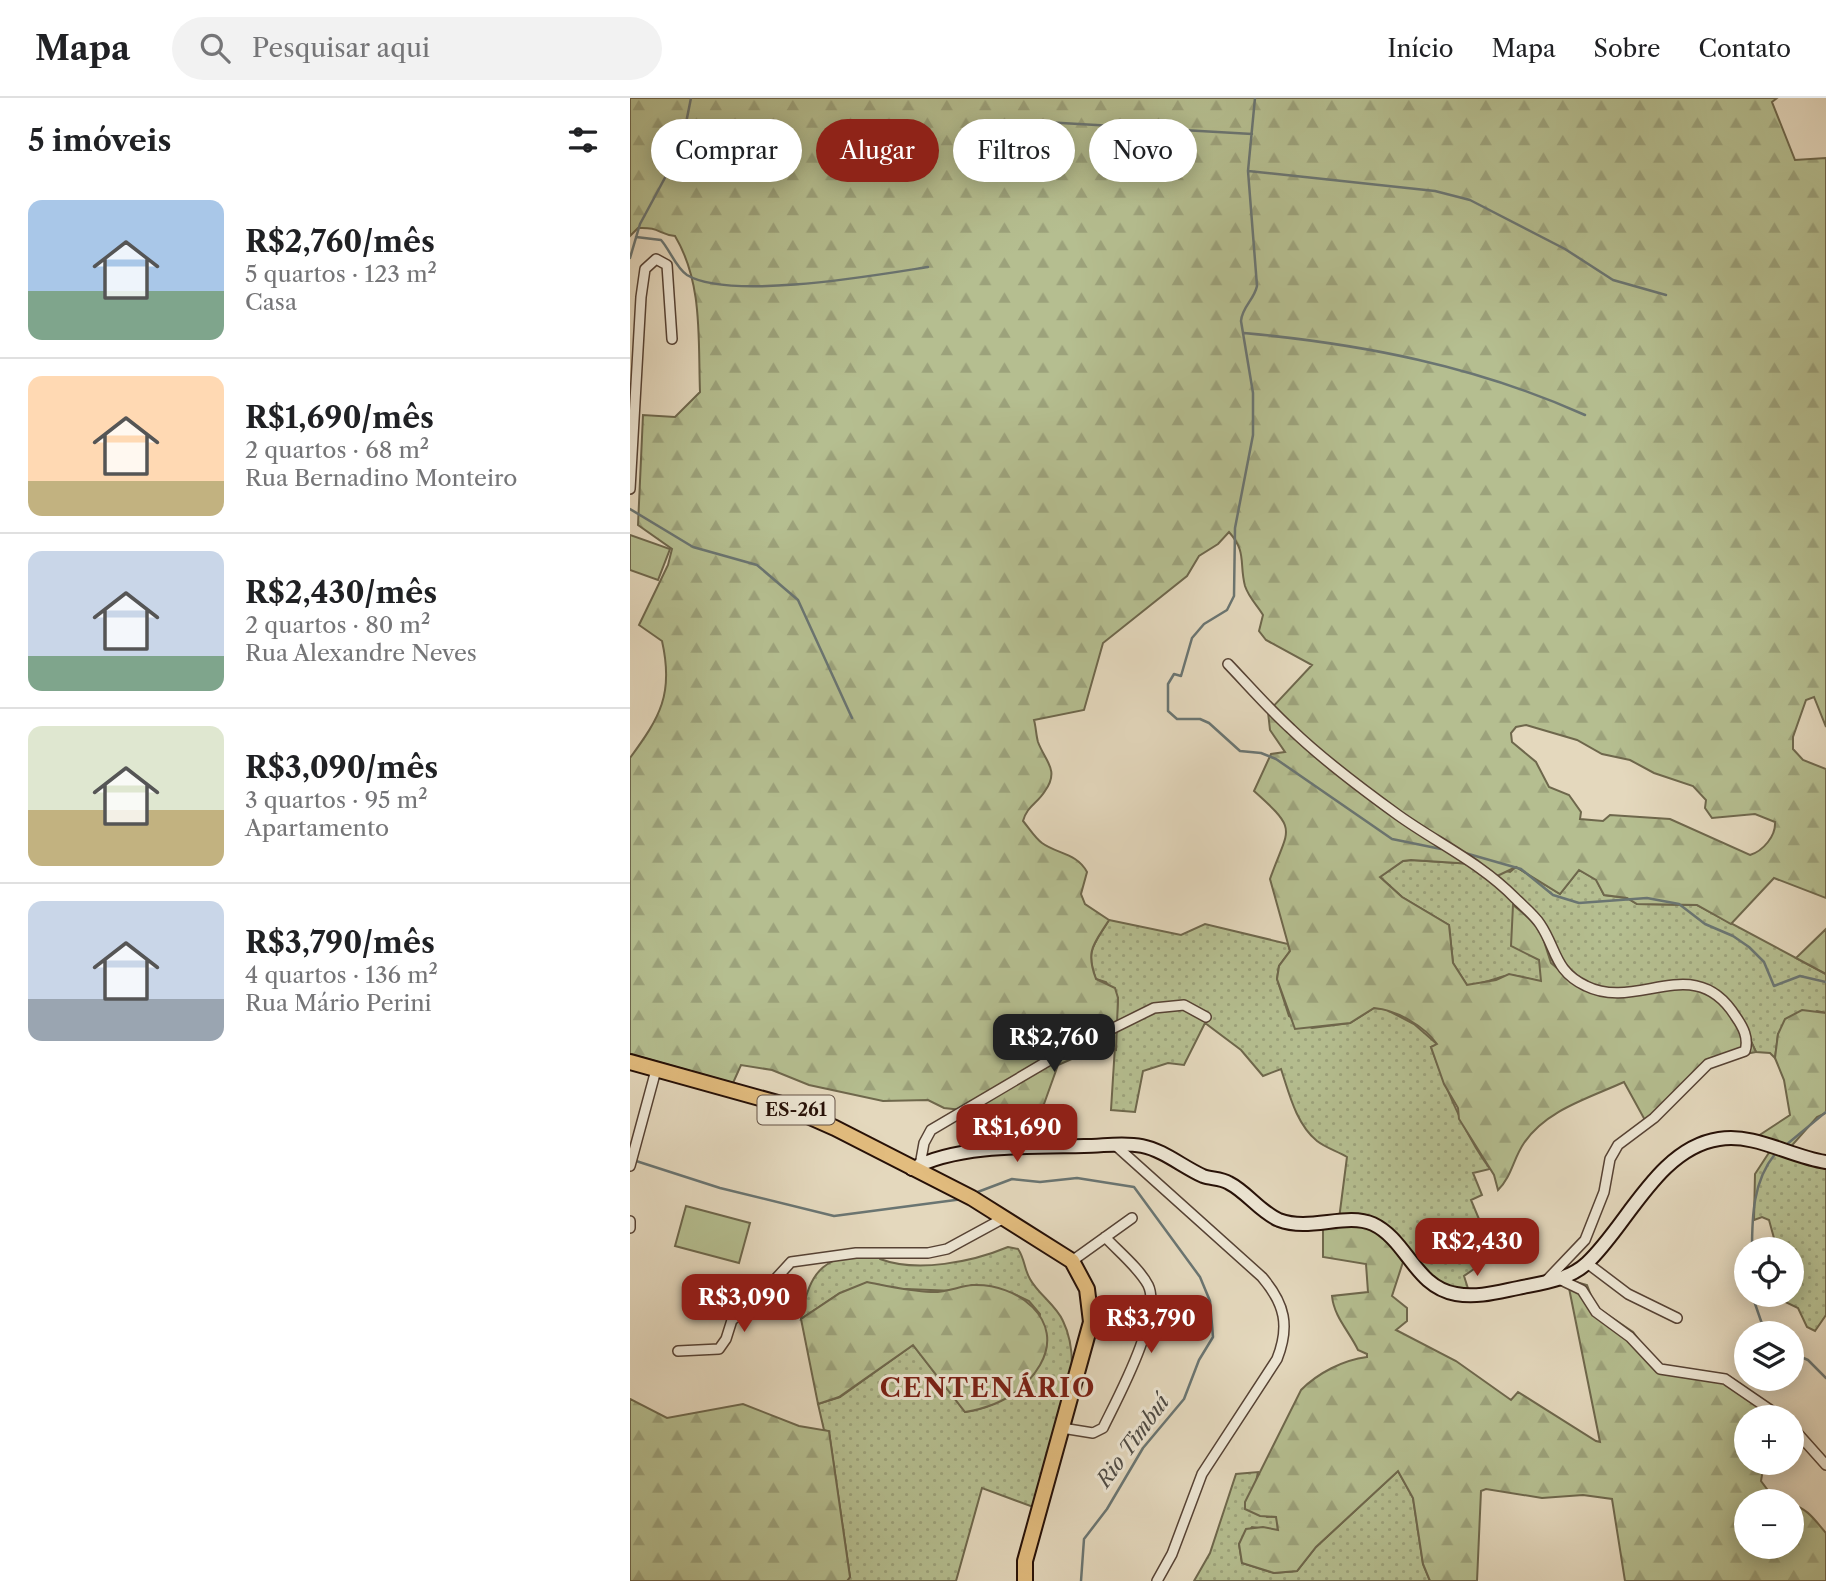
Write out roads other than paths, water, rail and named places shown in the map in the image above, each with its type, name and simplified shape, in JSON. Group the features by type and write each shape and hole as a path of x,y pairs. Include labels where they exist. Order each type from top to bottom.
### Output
{"main road":[{"name":"ES-261","path":"630,1062 781,1104 835,1128 951,1186 1072,1261"},
{"path":"1025,1581 1025,1561 1091,1322 1087,1289 1072,1261"}],"street":[{"path":"630,489 641,297 645,269 656,259 667,265 670,278 673,339"},
{"path":"1228,664 1313,749 1398,815 1500,883 1540,924 1556,960 1574,979 1602,991 1620,992 1681,984 1703,987 1723,999 1746,1034 1745,1051 1708,1064 1654,1118 1618,1145 1610,1159 1604,1192 1585,1240 1545,1282"},
{"path":"916,1167 926,1136 931,1130 1096,1035 1166,1005 1184,1005 1206,1017"},
{"path":"631,1162 656,1070"},
{"path":"916,1167 996,1149 1115,1144 1145,1146 1206,1177 1229,1183 1281,1221 1319,1225 1351,1220 1371,1223 1385,1232 1427,1281 1444,1291 1474,1295 1559,1279 1587,1264 1663,1172 1703,1143 1719,1139 1750,1140 1826,1162"},
{"path":"1115,1144 1262,1277 1276,1294 1285,1318 1283,1343 1276,1359 1202,1474 1172,1554 1157,1581"},
{"path":"678,1351 719,1349 726,1339 733,1318 748,1309 786,1265 796,1261 856,1253 928,1253 947,1249 1004,1218"},
{"path":"1072,1261 1132,1218"},
{"path":"630,1221 630,1228"},
{"path":"1062,1428 1093,1433 1103,1428 1125,1381 1150,1313 1148,1285 1105,1237"},
{"path":"1587,1264 1628,1294 1677,1318"},
{"path":"1559,1279 1582,1290 1596,1312 1630,1337 1660,1369 1725,1379 1763,1405"},
{"path":"1804,1440 1826,1465"},
{"path":"1018,1581 1025,1561"}],"waterway":[{"path":"630,258 640,224 681,148 691,98"},
{"path":"1255,98 1248,171 1257,286 1241,321 1253,393 1253,435 1235,528 1234,596 1227,610 1204,624 1192,638 1181,676 1174,674 1168,684 1168,711 1177,719 1200,719 1209,723 1240,751 1261,753 1276,759 1392,839 1441,849"},
{"path":"1075,124 1252,134"},
{"path":"1248,171 1435,191 1470,200 1565,249 1613,280 1666,295"},
{"path":"636,237 661,240 687,275 708,282 736,286 804,284 928,267"},
{"path":"1244,333 1375,351 1460,370 1544,398 1585,415"},
{"path":"630,509 693,547 757,565 798,600 852,718"},
{"path":"1465,853 1521,869 1553,895 1579,903 1647,898 1679,904 1705,924 1733,936 1749,947 1764,962 1774,986 1800,976 1826,982"},
{"path":"1786,1145 1826,1112"},
{"path":"1752,1237 1753,1212 1758,1187 1775,1154"},
{"name":"Rio Timbuí","path":"633,1160 720,1188 834,1216 963,1199"},
{"name":"Rio Timbuí","path":"975,1193 1012,1179 1040,1182 1077,1178 1134,1187 1200,1277 1210,1301 1213,1337 1199,1360 1184,1399 1143,1448 1107,1509 1084,1539 1081,1581"},
{"path":"1756,1307 1761,1321"},
{"path":"1804,1358 1826,1378"}],"district":[{"name":"CENTENÁRIO","path":"988,1388"}]}
